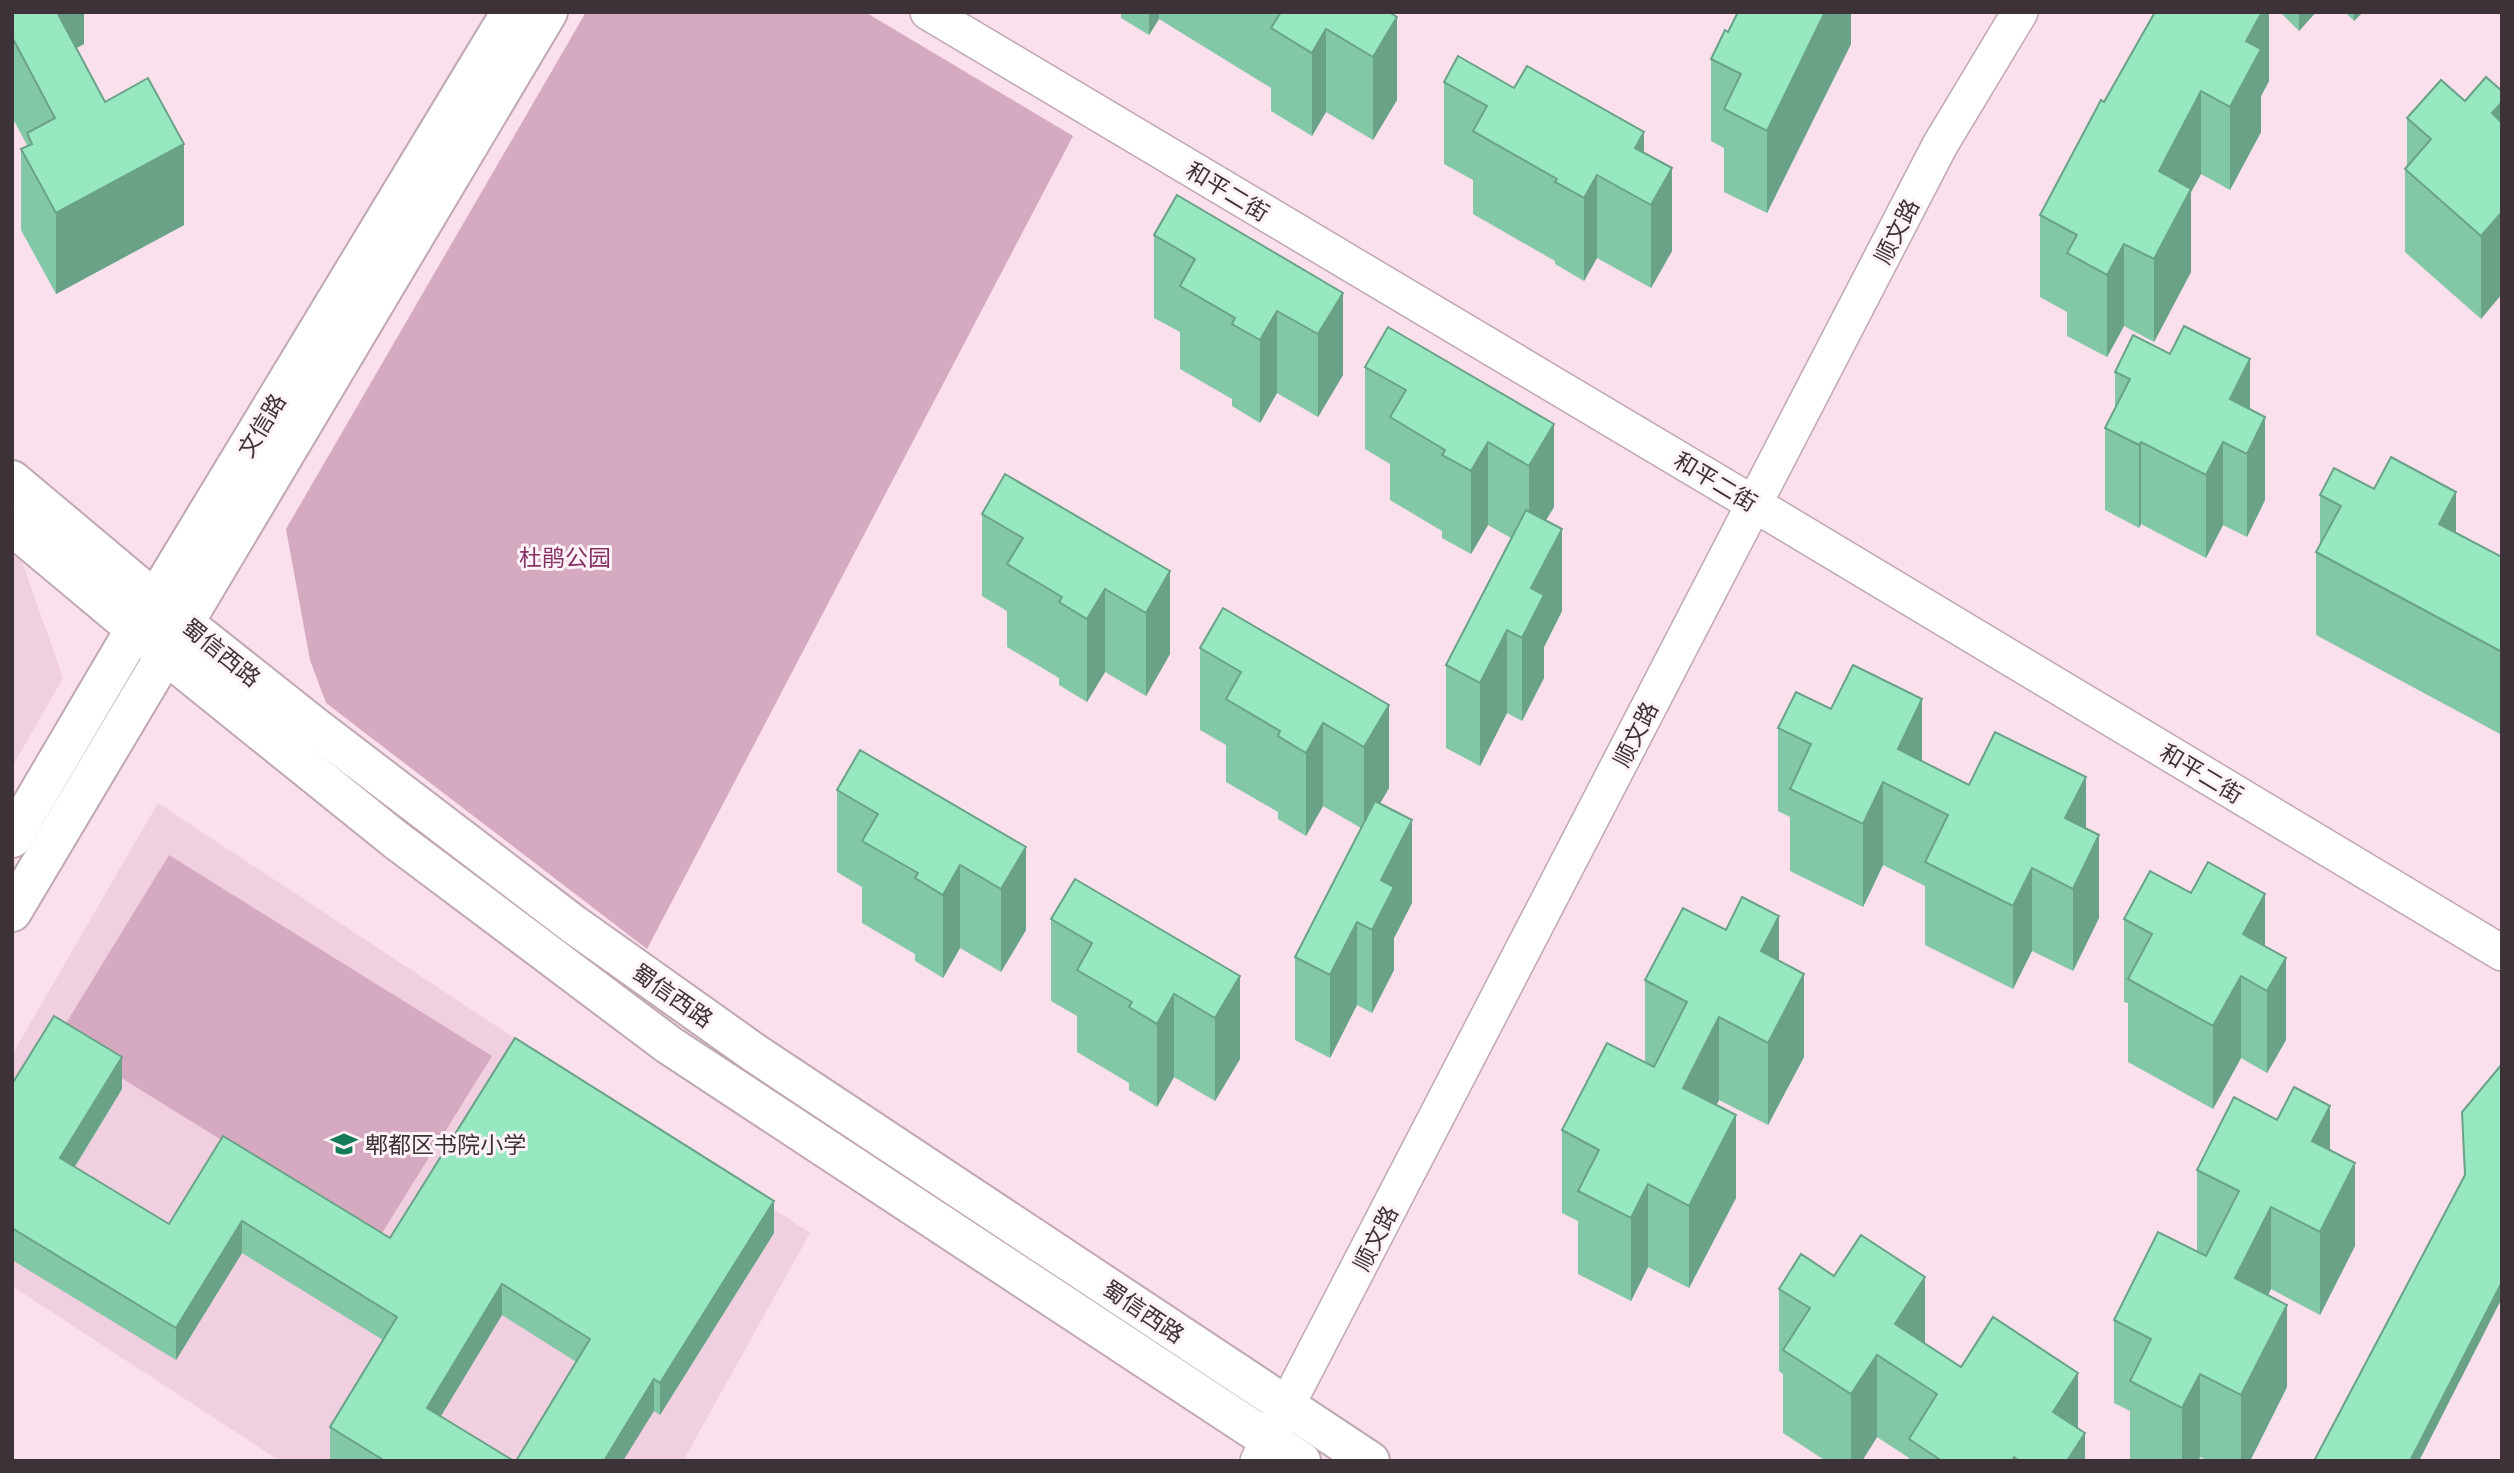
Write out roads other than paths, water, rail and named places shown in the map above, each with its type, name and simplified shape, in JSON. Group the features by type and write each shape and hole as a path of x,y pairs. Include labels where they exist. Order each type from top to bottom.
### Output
{"street":[{"name":"文信路","path":"12,838 511,12"},
{"path":"12,912 548,12"},
{"name":"和平二街","path":"928,12 2502,953"},
{"name":"顺文路","path":"1264,1450 1940,145 2020,12"},
{"name":"蜀信西路","path":"12,480 145,615"},
{"name":"蜀信西路","path":"12,526 175,638 396,840 668,1045 1264,1450 1301,1461"},
{"name":"蜀信西路","path":"175,638 315,727 573,924 756,1054 1370,1461"}],"place":[{"name":"郫都区书院小学","path":"344,1144"}],"park label":[{"name":"杜鹃公园","path":"565,557"}]}
